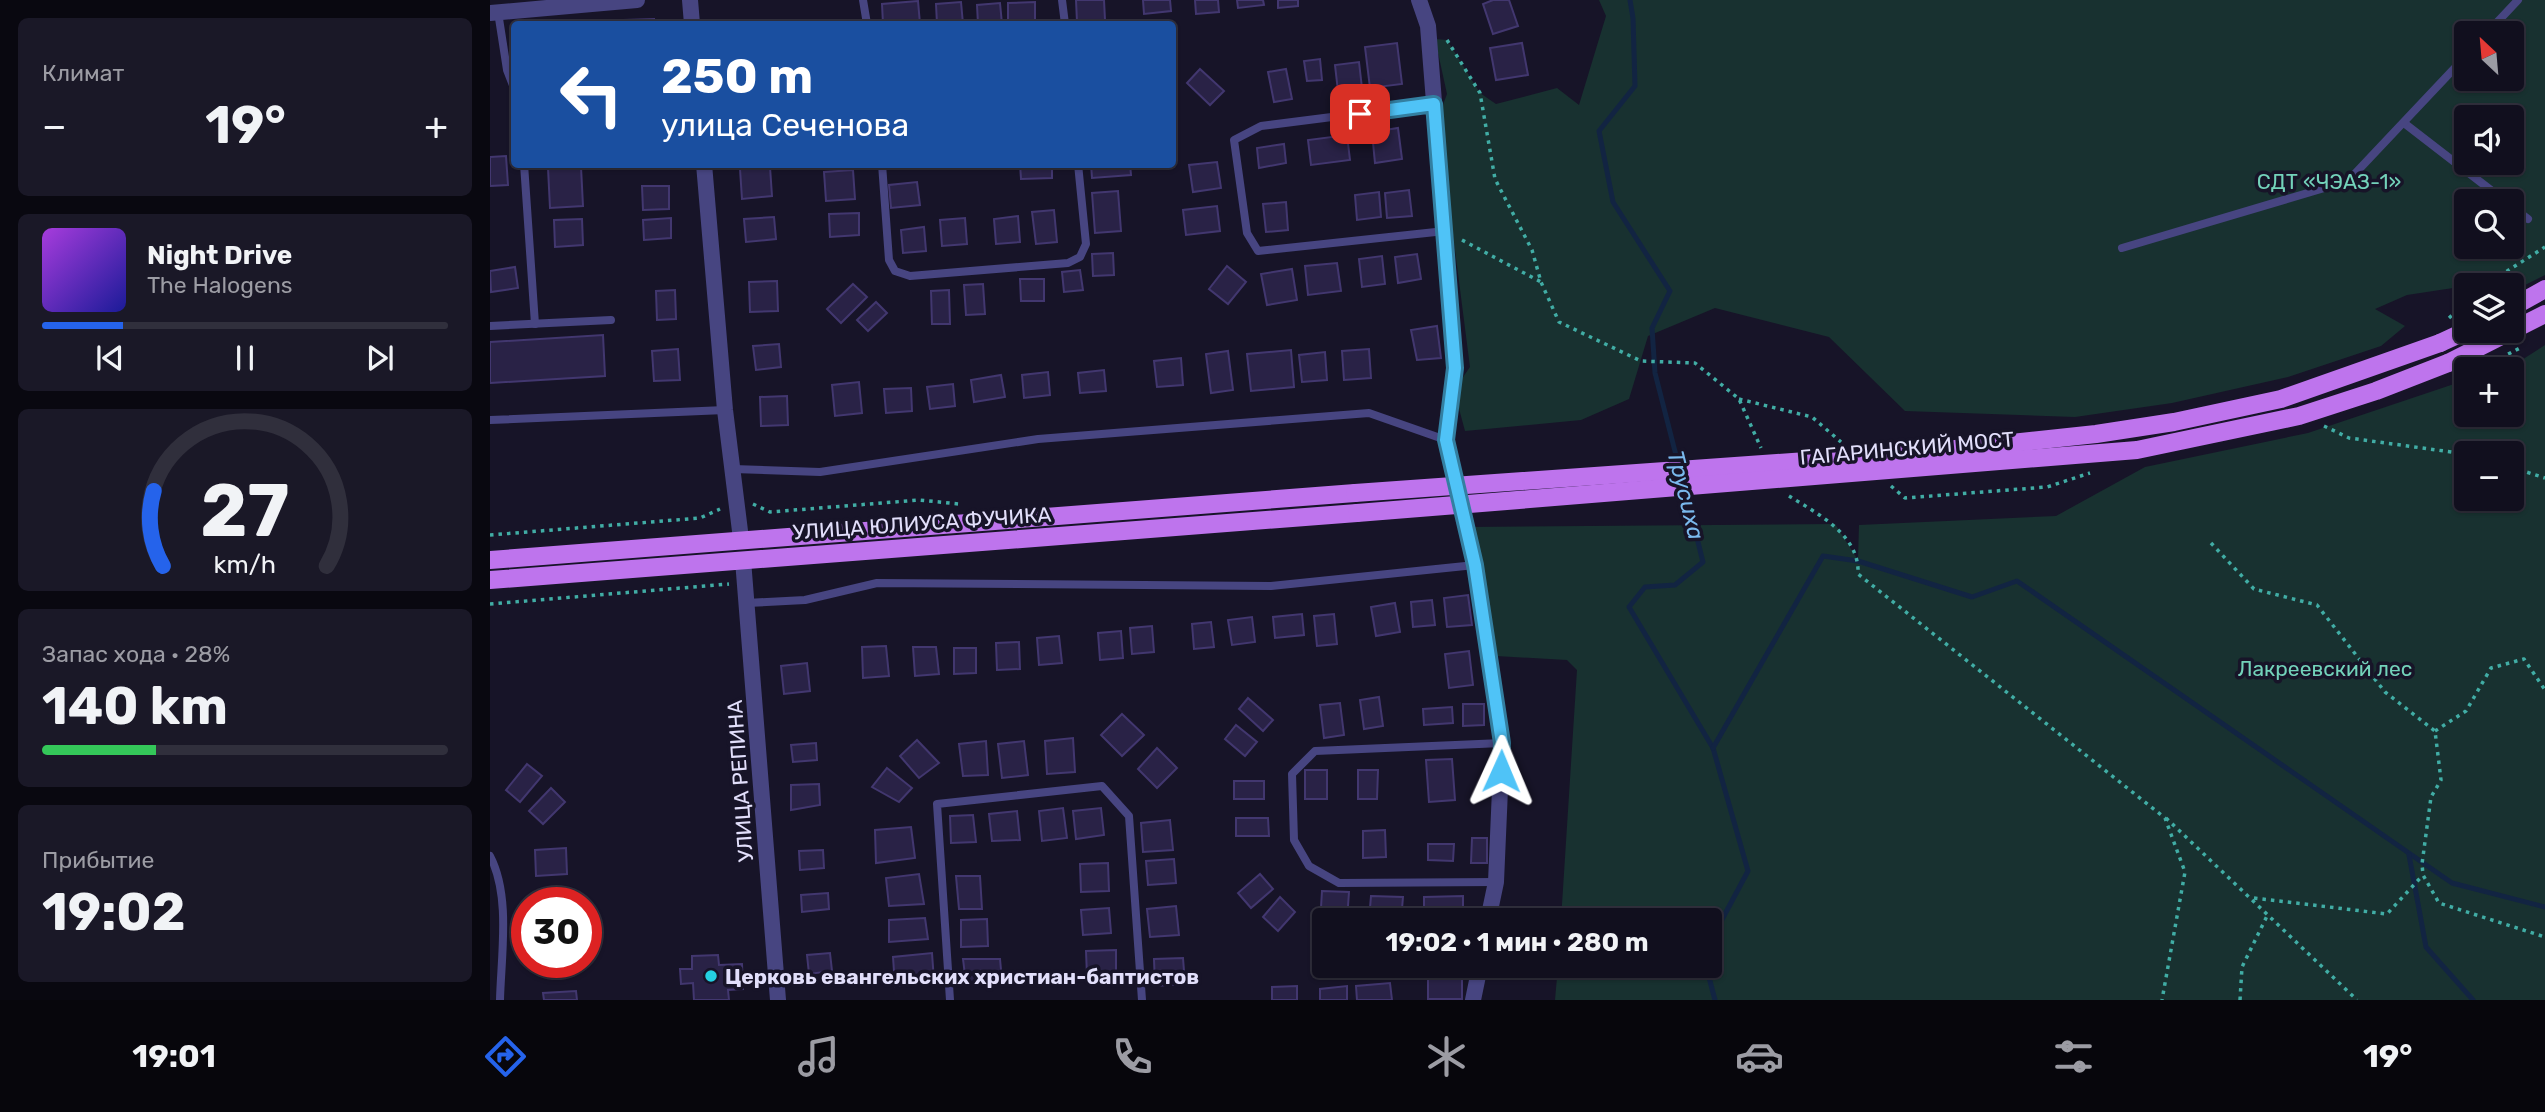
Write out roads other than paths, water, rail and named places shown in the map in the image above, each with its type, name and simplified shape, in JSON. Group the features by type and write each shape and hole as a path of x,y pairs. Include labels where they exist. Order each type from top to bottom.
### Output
{"main road":[{"path":"2524,301 2545,289"},
{"name":"ГАГАРИНСКИЙ МОСТ","path":"1357,513 2137,450 2299,416 2376,391 2448,363 2545,314"},
{"name":"ГАГАРИНСКИЙ МОСТ","path":"1355,493 1918,453 2096,434 2174,422 2281,399 2454,337"},
{"name":"УЛИЦА ЮЛИУСА ФУЧИКА","path":"490,560 1355,493"},
{"name":"УЛИЦА ЮЛИУСА ФУЧИКА","path":"490,580 1357,513"}],"street":[{"path":"494,12 637,0"},
{"path":"690,0 692,21"},
{"path":"1419,0 1427,26 1455,368 1446,440 1475,565 1502,743 1496,882 1491,908"},
{"path":"704,168 725,410 741,540"},
{"name":"УЛИЦА РЕПИНА","path":"744,560 778,1000"},
{"path":"1473,1000 1478,978"}],"lane":[{"path":"863,0 866,21"},
{"path":"1062,0 1065,21"},
{"path":"2498,21 2518,0"},
{"path":"494,12 511,81"},
{"path":"2122,248 2348,181 2454,69"},
{"path":"1434,104 1261,126 1234,140 1247,233 1258,251 1445,231"},
{"path":"2404,123 2489,189"},
{"path":"524,168 535,324"},
{"path":"882,168 889,260 895,271 910,276 1068,263 1080,257 1086,244 1078,168"},
{"path":"2524,216 2528,219"},
{"path":"490,326 611,320"},
{"path":"490,420 725,410"},
{"path":"733,469 820,472 1038,439 1369,413 1446,440"},
{"path":"747,603 805,600 877,583 1271,586 1475,565"},
{"path":"1496,882 1339,883 1309,866 1294,840 1292,774 1315,751 1502,743"},
{"path":"950,1000 937,804 1102,786 1129,816 1142,1000"},
{"path":"490,856 498,876 502,918 500,1000"}],"waterway":[{"name":"Трусиха","path":"1630,0 1635,86 1599,131 1613,202 1670,291 1652,328 1655,373 1679,467"},
{"name":"Трусиха","path":"1685,490 1703,562 1675,585 1645,587 1629,607 1713,748 1748,871 1722,920"},
{"path":"1713,748 1823,556 1858,561 1972,597 2017,581 2452,883 2545,907"},
{"path":"2409,855 2426,947 2473,1000"},
{"name":"Трусиха","path":"1709,978 1715,1000"}],"place":[{"name":"Церковь евангельских христиан-баптистов","path":"711,976"}],"park label":[{"name":"СДТ «ЧЭАЗ-1»","path":"2329,181"},
{"name":"Лакреевский лес","path":"2325,668"}]}
